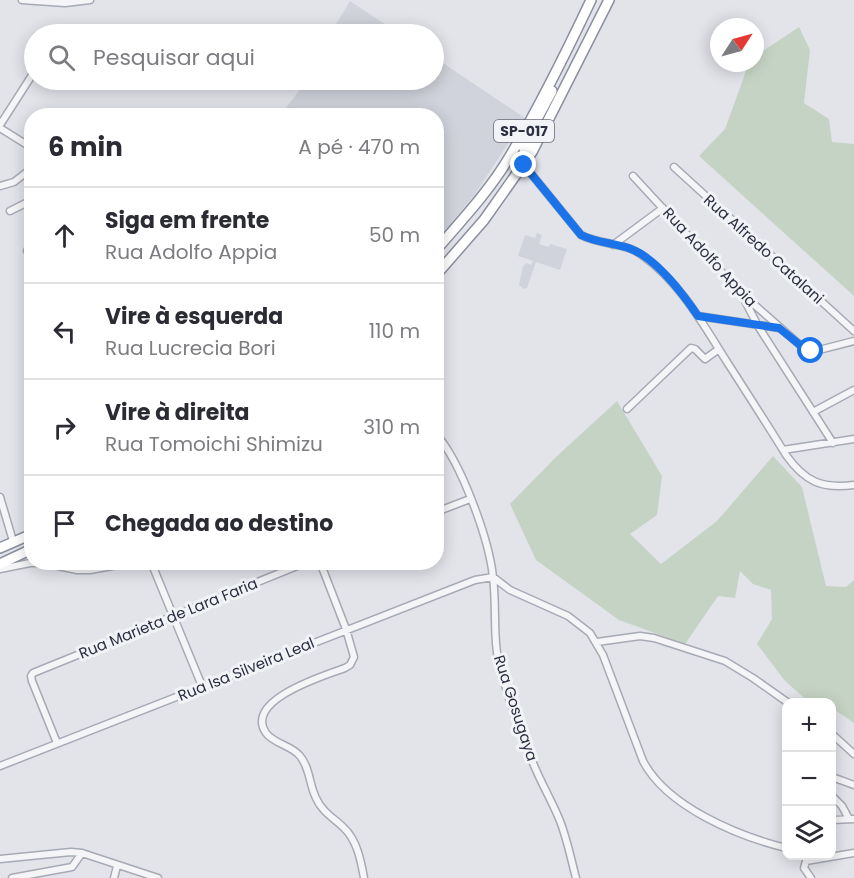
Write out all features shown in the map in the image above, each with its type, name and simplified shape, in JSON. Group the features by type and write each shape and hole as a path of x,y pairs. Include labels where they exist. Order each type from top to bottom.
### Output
{"highway":[{"name":"SP-017","path":"444,241 501,172 559,66 591,0"},
{"name":"SP-017","path":"444,266 471,235 524,165 609,0"},
{"path":"501,172 509,167 524,165 519,152 550,96 558,78 559,66"},
{"path":"532,152 526,152 524,149 548,106 550,96"},
{"path":"471,235 474,224 510,177 509,172 501,172"},
{"path":"0,548 24,537"},
{"path":"0,564 24,553"}],"street":[{"path":"22,0 64,3 90,0"},
{"path":"24,88 0,127 24,143"},
{"path":"524,165 581,235 636,251 678,289 799,472 812,481 831,487 854,484"},
{"name":"Rua Alfredo Catalani","path":"674,167 854,331"},
{"path":"0,186 14,182 24,174"},
{"name":"Rua Adolfo Appia","path":"633,176 741,293 800,345 811,351 854,341"},
{"path":"10,211 24,204"},
{"path":"614,244 663,208"},
{"path":"741,293 758,326 833,443"},
{"path":"698,316 779,328"},
{"path":"627,409 691,348 696,349 705,360 719,349"},
{"path":"813,412 854,390"},
{"path":"783,450 854,440"},
{"name":"Rua Gosugaya","path":"444,442 459,467 483,534 493,577 495,633 501,671 532,761 561,822 576,878"},
{"path":"0,497 13,541"},
{"path":"444,509 470,499"},
{"path":"0,569 24,564"},
{"path":"154,570 202,686"},
{"name":"Rua Marieta de Lara Faria","path":"57,743 31,676 35,672 287,570"},
{"path":"323,570 354,653 350,665 283,694 270,705 264,714 262,725 267,735 293,750 301,758 308,770 316,800 328,816 350,835 355,844 364,878"},
{"path":"493,577 510,590 568,616 590,633 597,642 643,761 660,786 671,795 724,826 760,841 782,847"},
{"name":"Rua Isa Silveira Leal","path":"0,766 346,629 475,580 493,577"},
{"path":"597,642 640,636 654,638 725,662 782,698"},
{"path":"836,738 854,754"},
{"path":"836,779 854,785"},
{"path":"836,801 852,819"},
{"path":"836,820 852,819"},
{"path":"0,859 71,852 82,853 158,878"},
{"path":"12,878 39,876 72,867 82,853"},
{"path":"811,878 804,868 806,861 854,854"},
{"path":"114,878 117,866"}],"shaded area":[{"path":"350,1 385,24 336,24"},
{"path":"444,64 525,118 475,194 444,232 444,108 286,108 300,90 444,90"},
{"path":"537,233 542,235 539,244 549,247 550,244 567,249 560,270 536,262 527,288 524,289 519,285 523,266 526,263 531,265 533,261 518,256 525,235 535,238"}],"green space":[{"path":"799,27 810,50 804,103 829,119 832,142 854,144 854,296 699,156 725,129 746,72 764,72 764,50"},
{"path":"617,401 662,476 657,515 630,534 661,564 717,521 773,456 802,487 826,586 846,587 854,580 854,723 836,711 836,698 804,698 785,681 757,644 772,619 771,590 753,584 740,571 735,598 718,596 685,644 619,620 536,560 510,504 556,457"}],"route":[{"path":"524,165 581,235 640,254 676,286 698,316 779,328 811,351"}]}
